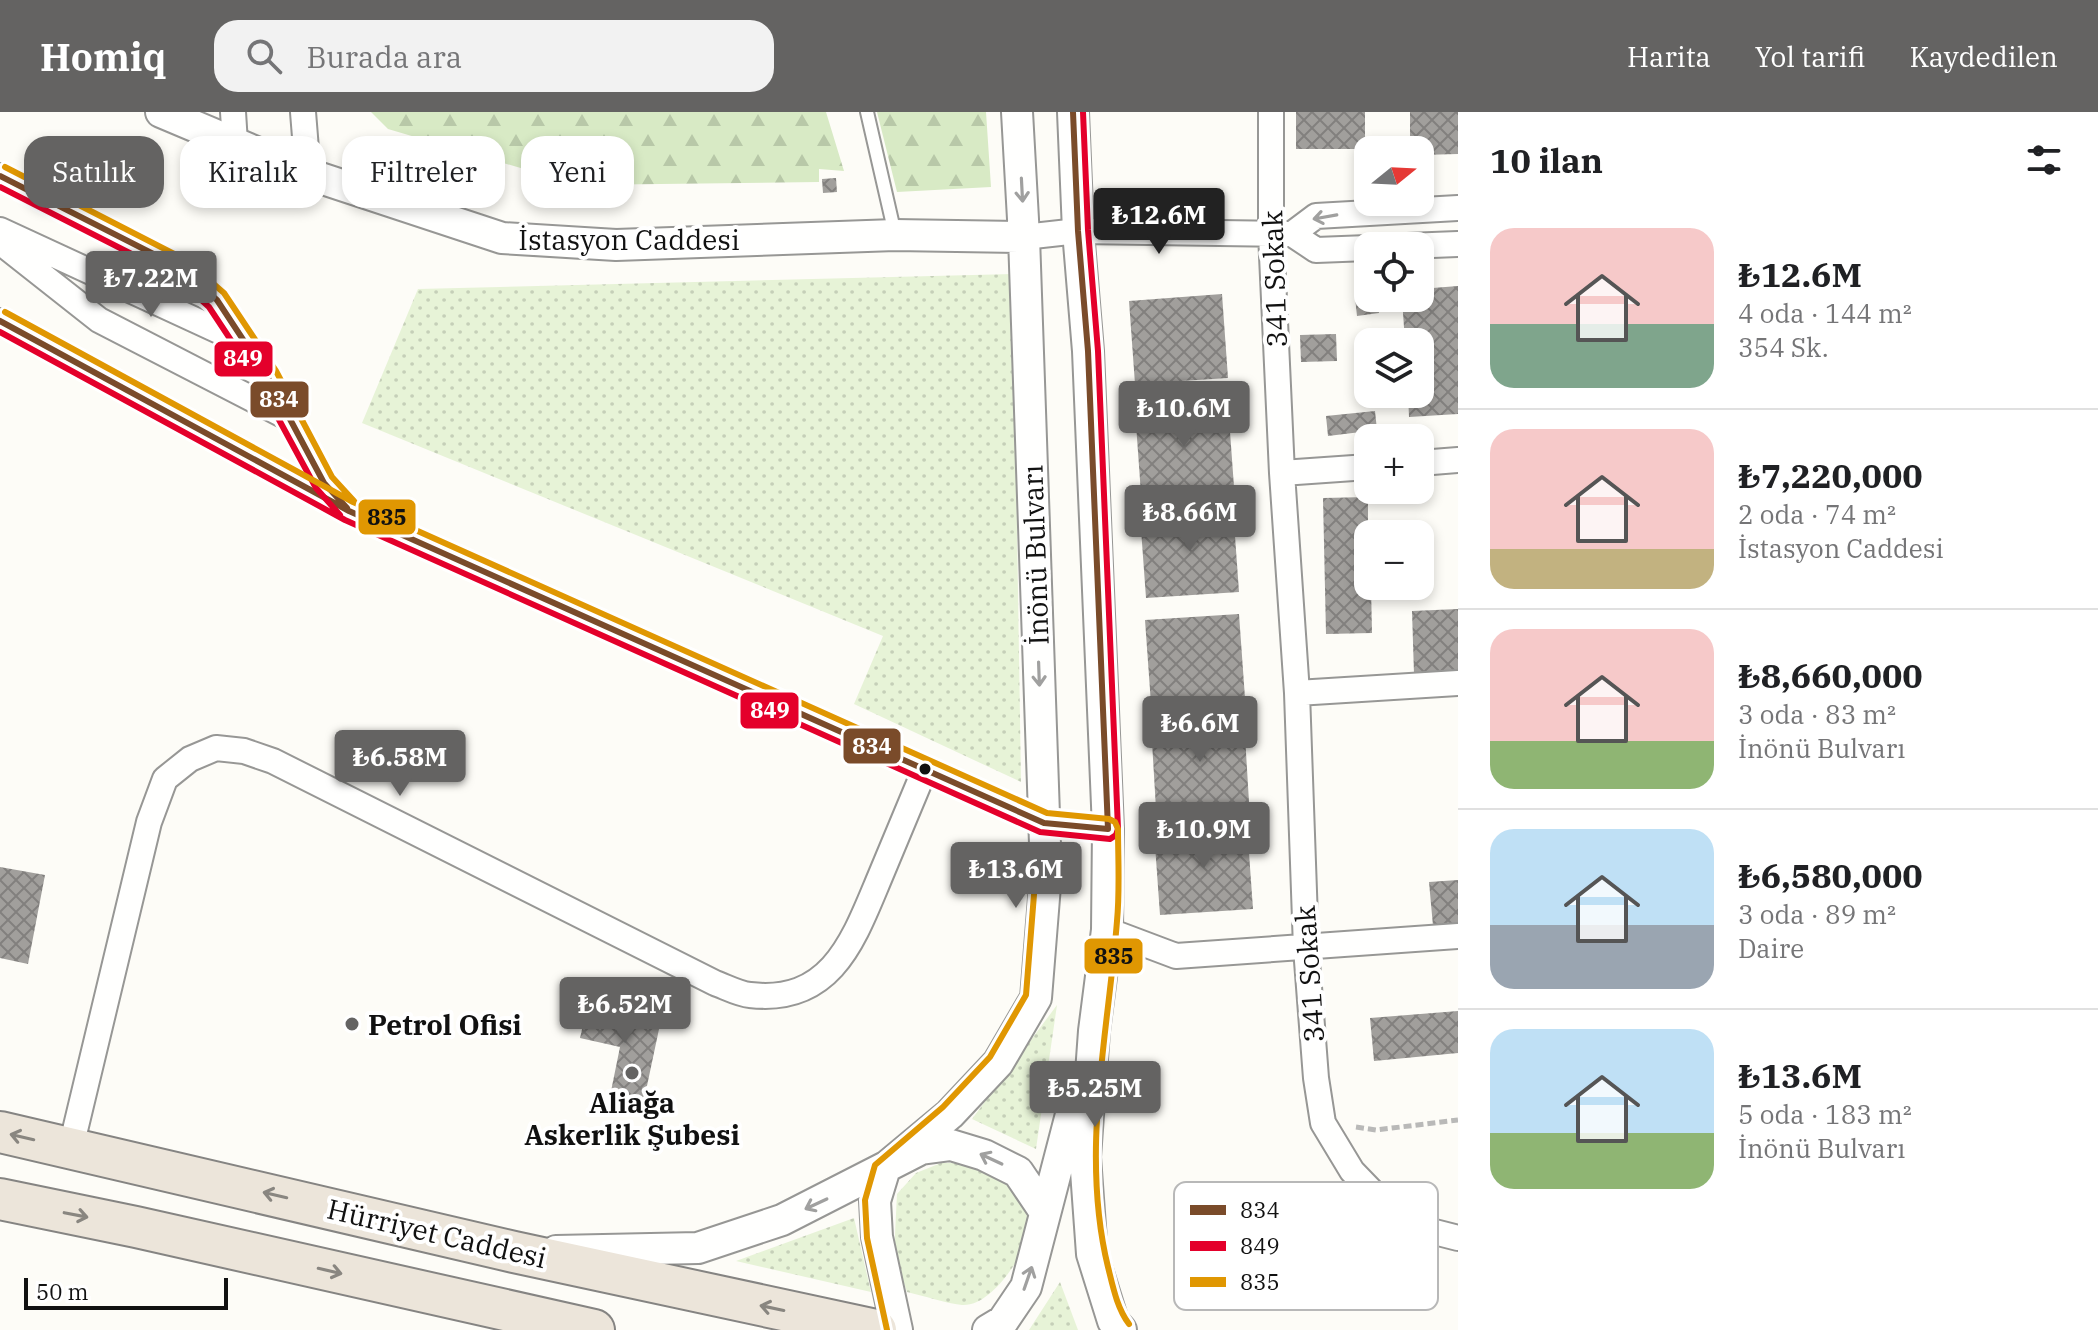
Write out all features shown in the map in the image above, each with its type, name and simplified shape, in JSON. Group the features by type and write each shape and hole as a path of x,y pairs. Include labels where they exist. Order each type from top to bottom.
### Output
{"highway":[{"name":"Hürriyet Caddesi","path":"0,1132 514,1252 876,1330"},
{"path":"0,1199 594,1330"}],"street":[{"name":"İstasyon Caddesi","path":"161,112 218,136"},
{"path":"233,112 235,136"},
{"path":"303,112 305,136"},
{"name":"İnönü Bulvarı","path":"885,1168 950,1114 998,1063 1036,998 1046,873 1017,112"},
{"path":"1073,112 1078,231 1088,351 1108,829 1107,930 1094,1031 1085,1157 1092,1254 1113,1321 1121,1330"},
{"name":"341 Sokak","path":"1271,112 1281,234 1282,473 1297,693 1306,948 1316,1078 1323,1123 1352,1171 1363,1182"},
{"path":"0,176 181,268 217,300 267,376 324,483 349,511"},
{"name":"İstasyon Caddesi","path":"326,180 502,238 616,245 895,235 1024,237"},
{"path":"1281,234 1316,216 1458,208"},
{"path":"0,230 247,344"},
{"path":"1024,237 1078,231 1281,234 1316,250 1354,249"},
{"path":"0,242 99,320 287,417"},
{"path":"1434,245 1458,244"},
{"path":"4,321 349,511 1044,823 1108,829"},
{"path":"1434,462 1458,460"},
{"path":"1282,473 1354,468"},
{"path":"1297,693 1458,683"},
{"path":"71,1147 149,822 165,779 190,759 216,748 244,751 273,761 715,983 749,995 779,995 808,987 832,971 854,939 925,769"},
{"path":"1107,930 1176,956 1458,936"},
{"path":"988,1330 1003,1321 1026,1287 1094,1031"},
{"path":"514,1252 698,1248 782,1220 921,1149 951,1145 984,1155 1018,1172 1045,1212"},
{"path":"885,1168 875,1201 877,1237 897,1330"},
{"name":"341 Sokak","path":"1438,1233 1458,1238"}],"lane":[{"path":"867,112 895,235"}],"path":[{"path":"1323,1123 1376,1130 1458,1120"}],"green space":[{"path":"371,112 826,112 844,171 819,169 819,182 634,184 634,136 521,136 521,168 505,163 505,136 412,136 388,129"},
{"path":"877,112 986,112 991,187 897,192"},
{"path":"1013,274 1021,782 854,704 883,636 362,423 418,289"},
{"path":"1057,1005 1036,1149 972,1119"},
{"path":"941,1163 973,1165 991,1171 1010,1189 1033,1227 1006,1276 996,1288 974,1303 955,1304 907,1292 894,1254 897,1194 916,1173"},
{"path":"854,1218 871,1292 736,1261"},
{"path":"1060,1282 1078,1330 1029,1330"}],"building":[{"path":"1296,112 1365,112 1365,136 1354,136 1354,149 1296,149"},
{"path":"1410,112 1458,112 1458,154 1434,155 1434,136 1410,136"},
{"path":"836,178 837,192 823,193 822,179"},
{"path":"1458,286 1458,414 1409,417 1409,408 1434,408 1434,328 1404,328 1403,312 1434,312 1434,288"},
{"path":"1222,294 1228,378 1135,384 1129,301"},
{"path":"1357,312 1379,312 1379,313 1357,316"},
{"path":"1336,334 1337,361 1301,362 1300,335"},
{"path":"1228,404 1234,487 1141,494 1135,410"},
{"path":"1375,411 1376,424 1354,424 1354,433 1328,436 1326,416"},
{"path":"1354,497 1354,504 1368,504 1368,520 1354,520 1354,600 1371,600 1372,633 1326,634 1323,498"},
{"path":"1233,508 1239,592 1146,598 1140,515"},
{"path":"1458,609 1458,672 1414,674 1412,611"},
{"path":"1239,614 1245,698 1151,704 1145,620"},
{"path":"1244,719 1249,802 1156,809 1151,725"},
{"path":"1247,825 1253,909 1160,915 1154,831"},
{"path":"0,867 45,875 28,964 0,958"},
{"path":"1458,880 1458,924 1433,926 1429,882"},
{"name":"Aliağa Askerlik Şubesi","path":"589,999 662,1015 644,1100 609,1101 620,1047 580,1038"},
{"path":"1458,1011 1458,1053 1374,1061 1370,1018"}],"transit line":[{"name":"834","path":"0,321 349,511 1044,823 1108,829 1088,351 1078,231 1073,112"},
{"name":"849","path":"0,332 345,520 1040,832 1110,839 1118,829 1098,351 1088,230 1083,112"},
{"name":"835","path":"5,167 186,260 224,293 276,371 332,477 354,501"},
{"name":"834","path":"0,176 181,268 217,300 267,376 324,483 347,508"},
{"name":"849","path":"0,187 175,276 209,307 258,381 316,488 340,515"},
{"name":"835","path":"5,312 353,502 1047,813 1115,822 1118,829 1118,909 1099,1094 1096,1181 1108,1267 1118,1304 1129,1324"},
{"name":"835","path":"887,1330 867,1238 865,1200 875,1165 943,1107 990,1057 1026,995 1035,882"}],"place":[{"name":"Petrol Ofisi","path":"352,1024"},
{"name":"Aliağa Askerlik Şubesi","path":"632,1073"}]}
